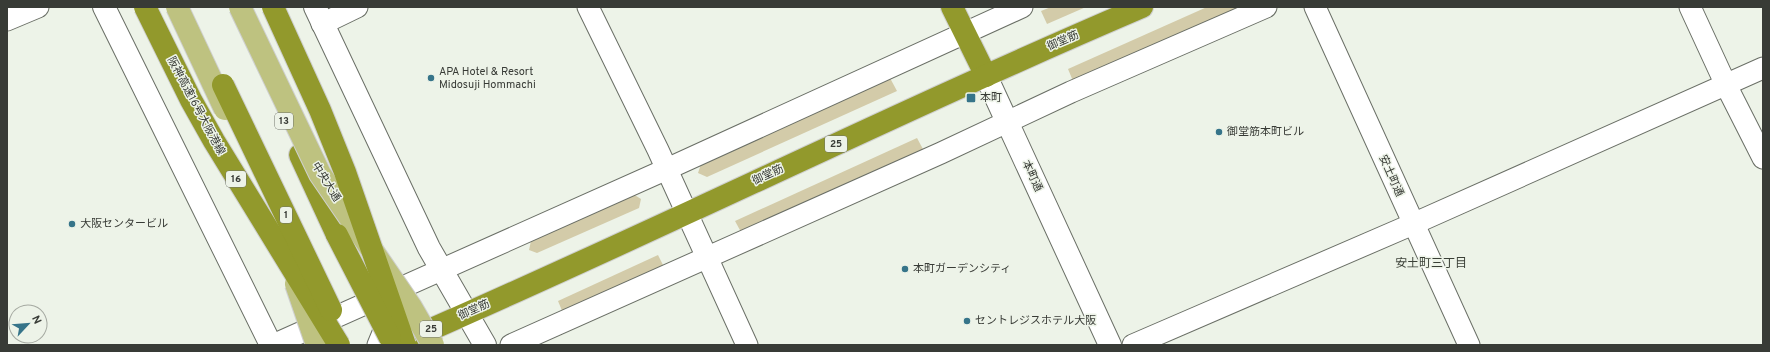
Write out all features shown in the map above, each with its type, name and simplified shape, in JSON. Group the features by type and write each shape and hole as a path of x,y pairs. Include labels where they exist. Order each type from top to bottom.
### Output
{"highway":[{"name":"阪神高速16号大阪港線","path":"145,7 181,81 214,141 339,345"},
{"name":"1","path":"188,7 347,345"},
{"name":"13","path":"231,7 337,236 394,345"},
{"path":"273,7 320,110 345,172 405,345"},
{"name":"本町通","path":"952,7 986,76"},
{"name":"御堂筋","path":"394,345 550,276 1050,47 1142,7"}],"main road":[{"path":"177,7 270,206 310,338"},
{"name":"中央大通","path":"240,7 320,174 411,307 433,345"}],"street":[{"path":"7,20 38,7"},
{"path":"104,7 272,345 310,338 402,288 1022,7"},
{"path":"357,7 318,15 423,236 485,345"},
{"path":"588,7 667,169 747,345"},
{"path":"511,345 708,258 1071,92 1266,7"},
{"name":"安土町通","path":"1315,7 1469,345"},
{"path":"1690,7 1726,85 1763,158"},
{"path":"1133,345 1413,224 1763,68"},
{"name":"本町通","path":"986,76 1110,345"},
{"path":"378,345 402,288"},
{"path":"310,338 347,345"}],"shaded area":[{"path":"1051,7 1086,7 1047,24 1041,11"},
{"path":"1207,7 1245,7 1073,81 1068,69"},
{"path":"890,78 897,91 707,177 698,173 701,164"},
{"path":"917,138 924,151 741,232 735,221"},
{"path":"633,194 641,199 639,208 537,253 529,250 531,241"},
{"path":"658,255 664,267 563,313 558,301"}],"place":[{"name":"APA Hotel & Resort Midosuji Hommachi","path":"431,78"},
{"name":"本町","path":"971,98"},
{"name":"御堂筋本町ビル","path":"1219,132"},
{"name":"大阪センタービル","path":"72,224"},
{"name":"本町ガーデンシティ","path":"905,269"},
{"name":"セントレジスホテル大阪","path":"967,321"}],"district":[{"name":"安土町三丁目","path":"1431,264"}]}
